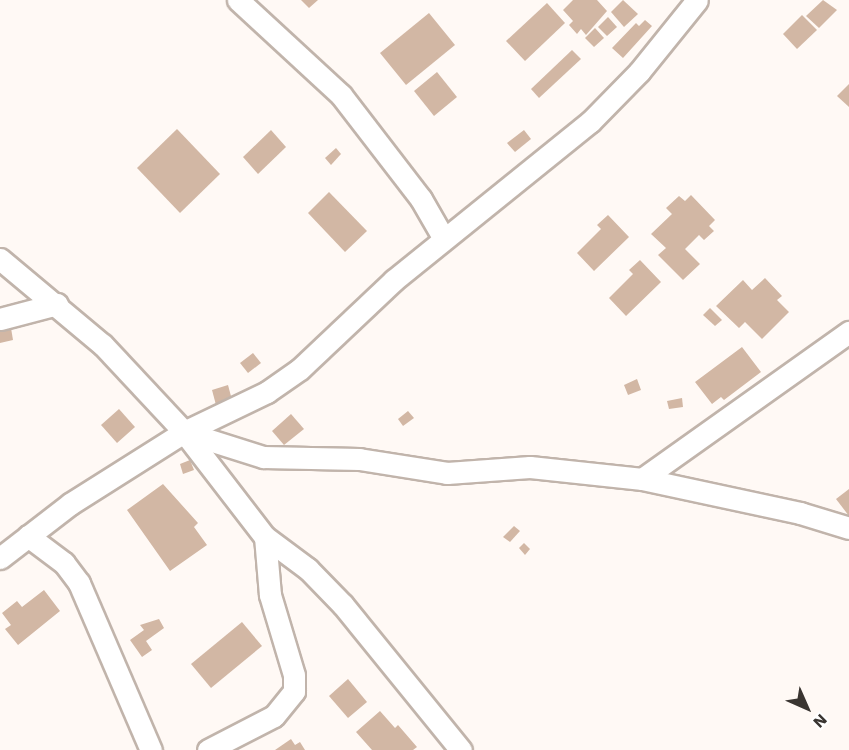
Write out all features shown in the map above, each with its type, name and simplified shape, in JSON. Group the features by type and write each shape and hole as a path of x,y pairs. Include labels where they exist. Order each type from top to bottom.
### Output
{"street":[{"path":"238,0 340,95 421,199 444,239"},
{"path":"0,558 28,536 184,432 267,393 300,369 444,239 590,122 639,72 697,0"},
{"path":"0,259 57,304 103,345 184,432 265,537 308,568 343,605 461,750"},
{"path":"0,319 57,304"},
{"path":"642,479 849,332"},
{"path":"184,432 263,457 359,459 447,473 530,468 642,479 800,513 849,528"},
{"path":"28,536 64,563 80,583 151,750"},
{"path":"208,750 274,716 294,691 294,675 270,595 265,537"}],"building":[{"path":"301,0 318,0 309,8"},
{"path":"573,0 597,0 607,11 586,35 581,29 577,34 569,25 573,21 563,10"},
{"path":"623,0 638,14 624,27 611,12"},
{"path":"823,0 837,10 819,28 806,16"},
{"path":"547,3 565,23 525,61 506,41"},
{"path":"429,13 455,45 406,85 380,53"},
{"path":"802,15 817,30 797,49 783,34"},
{"path":"608,17 617,27 607,36 598,27"},
{"path":"645,20 652,26 623,58 612,48 636,23 639,26"},
{"path":"595,28 604,38 594,47 585,38"},
{"path":"572,50 581,59 539,98 531,89"},
{"path":"437,72 457,97 434,116 414,91"},
{"path":"849,84 849,107 837,96"},
{"path":"177,129 220,174 180,213 137,168"},
{"path":"271,130 286,147 258,174 243,157"},
{"path":"524,130 531,139 515,152 507,143"},
{"path":"336,148 341,154 331,165 325,158"},
{"path":"329,192 367,231 345,252 308,213"},
{"path":"691,195 715,220 709,226 714,231 704,240 699,235 685,249 700,264 683,280 658,255 666,248 651,234 672,214 666,208 679,196 685,201"},
{"path":"608,215 629,237 594,271 577,253 601,229 597,225"},
{"path":"640,260 661,282 626,316 609,298 633,274 629,270"},
{"path":"765,278 782,296 777,300 789,312 762,339 745,322 739,328 716,306 743,280 752,290"},
{"path":"710,308 722,320 715,326 703,315"},
{"path":"11,328 13,340 0,343 0,330"},
{"path":"742,347 761,372 724,400 721,397 712,404 695,382"},
{"path":"253,353 261,363 248,373 240,363"},
{"path":"637,379 641,390 628,395 624,385"},
{"path":"228,385 232,400 216,405 212,390"},
{"path":"682,398 683,407 669,409 667,401"},
{"path":"119,409 135,427 117,443 101,425"},
{"path":"408,411 414,418 403,426 398,419"},
{"path":"291,414 304,429 284,445 272,431"},
{"path":"190,460 194,470 183,474 180,464"},
{"path":"163,484 198,523 194,527 207,545 170,571 127,510"},
{"path":"849,489 849,516 836,499"},
{"path":"514,526 520,531 510,542 503,537"},
{"path":"524,543 530,549 525,555 519,548"},
{"path":"44,590 60,611 18,645 5,629 11,625 2,613 17,601 22,607"},
{"path":"159,619 164,628 146,641 152,650 142,657 130,640 144,630 140,625"},
{"path":"242,622 262,646 211,688 191,664"},
{"path":"348,679 367,702 348,718 329,696"},
{"path":"380,711 395,728 398,725 417,747 413,750 372,750 356,732"},
{"path":"291,739 295,745 300,742 305,750 275,750"}]}
